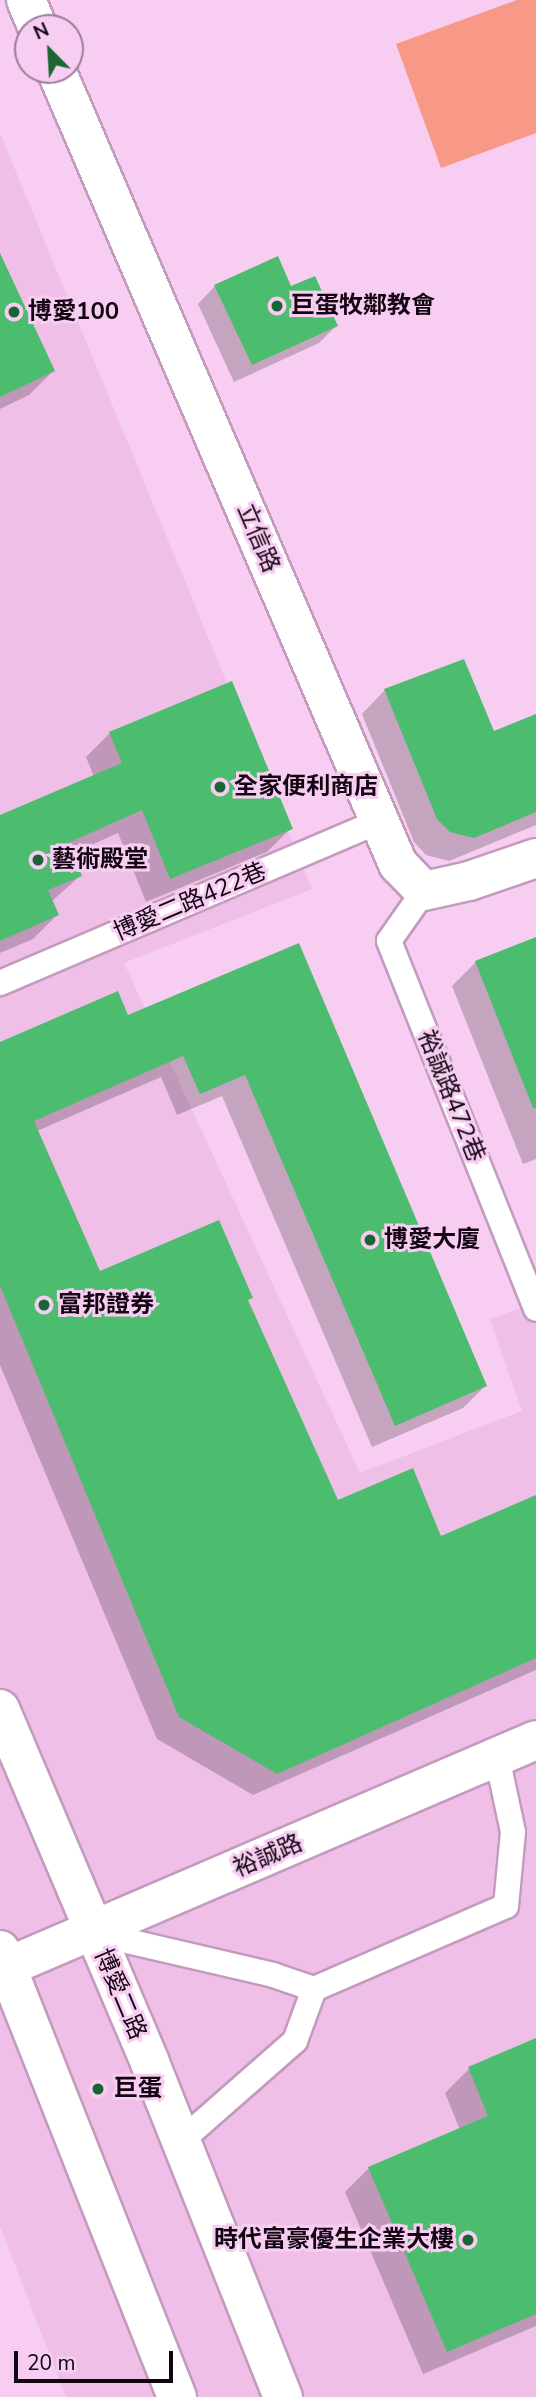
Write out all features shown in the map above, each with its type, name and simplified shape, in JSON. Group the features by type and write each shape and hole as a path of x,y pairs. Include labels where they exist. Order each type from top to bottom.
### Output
{"street":[{"name":"立信路","path":"62,84 398,864 424,891"},
{"path":"424,891 469,881 536,858"},
{"name":"博愛二路","path":"0,1709 181,2141 283,2397"},
{"name":"裕誠路","path":"2,1962 93,1933 536,1740"},
{"path":"2,1962 177,2397"}],"lane":[{"name":"博愛二路422巷","path":"0,983 380,821"},
{"name":"裕誠路472巷","path":"424,891 389,941 536,1309"},
{"path":"93,1933 273,1975 314,1989 506,1906 513,1832 497,1758"},
{"path":"181,2141 295,2041 314,1989"}],"shaded area":[{"path":"517,0 536,0 536,133 441,168 396,44"},
{"path":"0,133 312,889 124,963 360,1473 522,1411 490,1319 536,1303 536,2397 66,2397 0,2226"}],"building":[{"name":"博愛100","path":"0,253 55,371 0,397"},
{"name":"巨蛋牧鄰教會","path":"278,256 291,286 315,276 338,326 252,365 214,285"},
{"path":"464,659 494,731 536,714 536,812 474,838 450,832 437,819 384,689"},
{"path":"232,681 293,829 170,879 142,810 68,843 82,876 48,890 59,915 0,941 0,815 122,763 109,732"},
{"path":"536,937 536,1108 533,1108 475,961"},
{"path":"299,943 487,1386 395,1426 245,1075 200,1094 183,1056 34,1121 100,1271 219,1220 253,1298 248,1300 338,1500 413,1468 441,1536 536,1495 536,1658 277,1774 179,1717 0,1286 0,1042 118,991 128,1015"},
{"name":"時代富豪優生企業大樓","path":"536,2038 536,2314 447,2352 368,2167 488,2116 468,2067"}],"place":[{"name":"巨蛋牧鄰教會","path":"277,306"},
{"name":"博愛100","path":"14,312"},
{"name":"全家便利商店","path":"220,787"},
{"name":"藝術殿堂","path":"38,860"},
{"name":"博愛大廈","path":"370,1240"},
{"name":"富邦證券","path":"44,1305"},
{"name":"巨蛋","path":"98,2089"},
{"name":"時代富豪優生企業大樓","path":"468,2240"}]}
